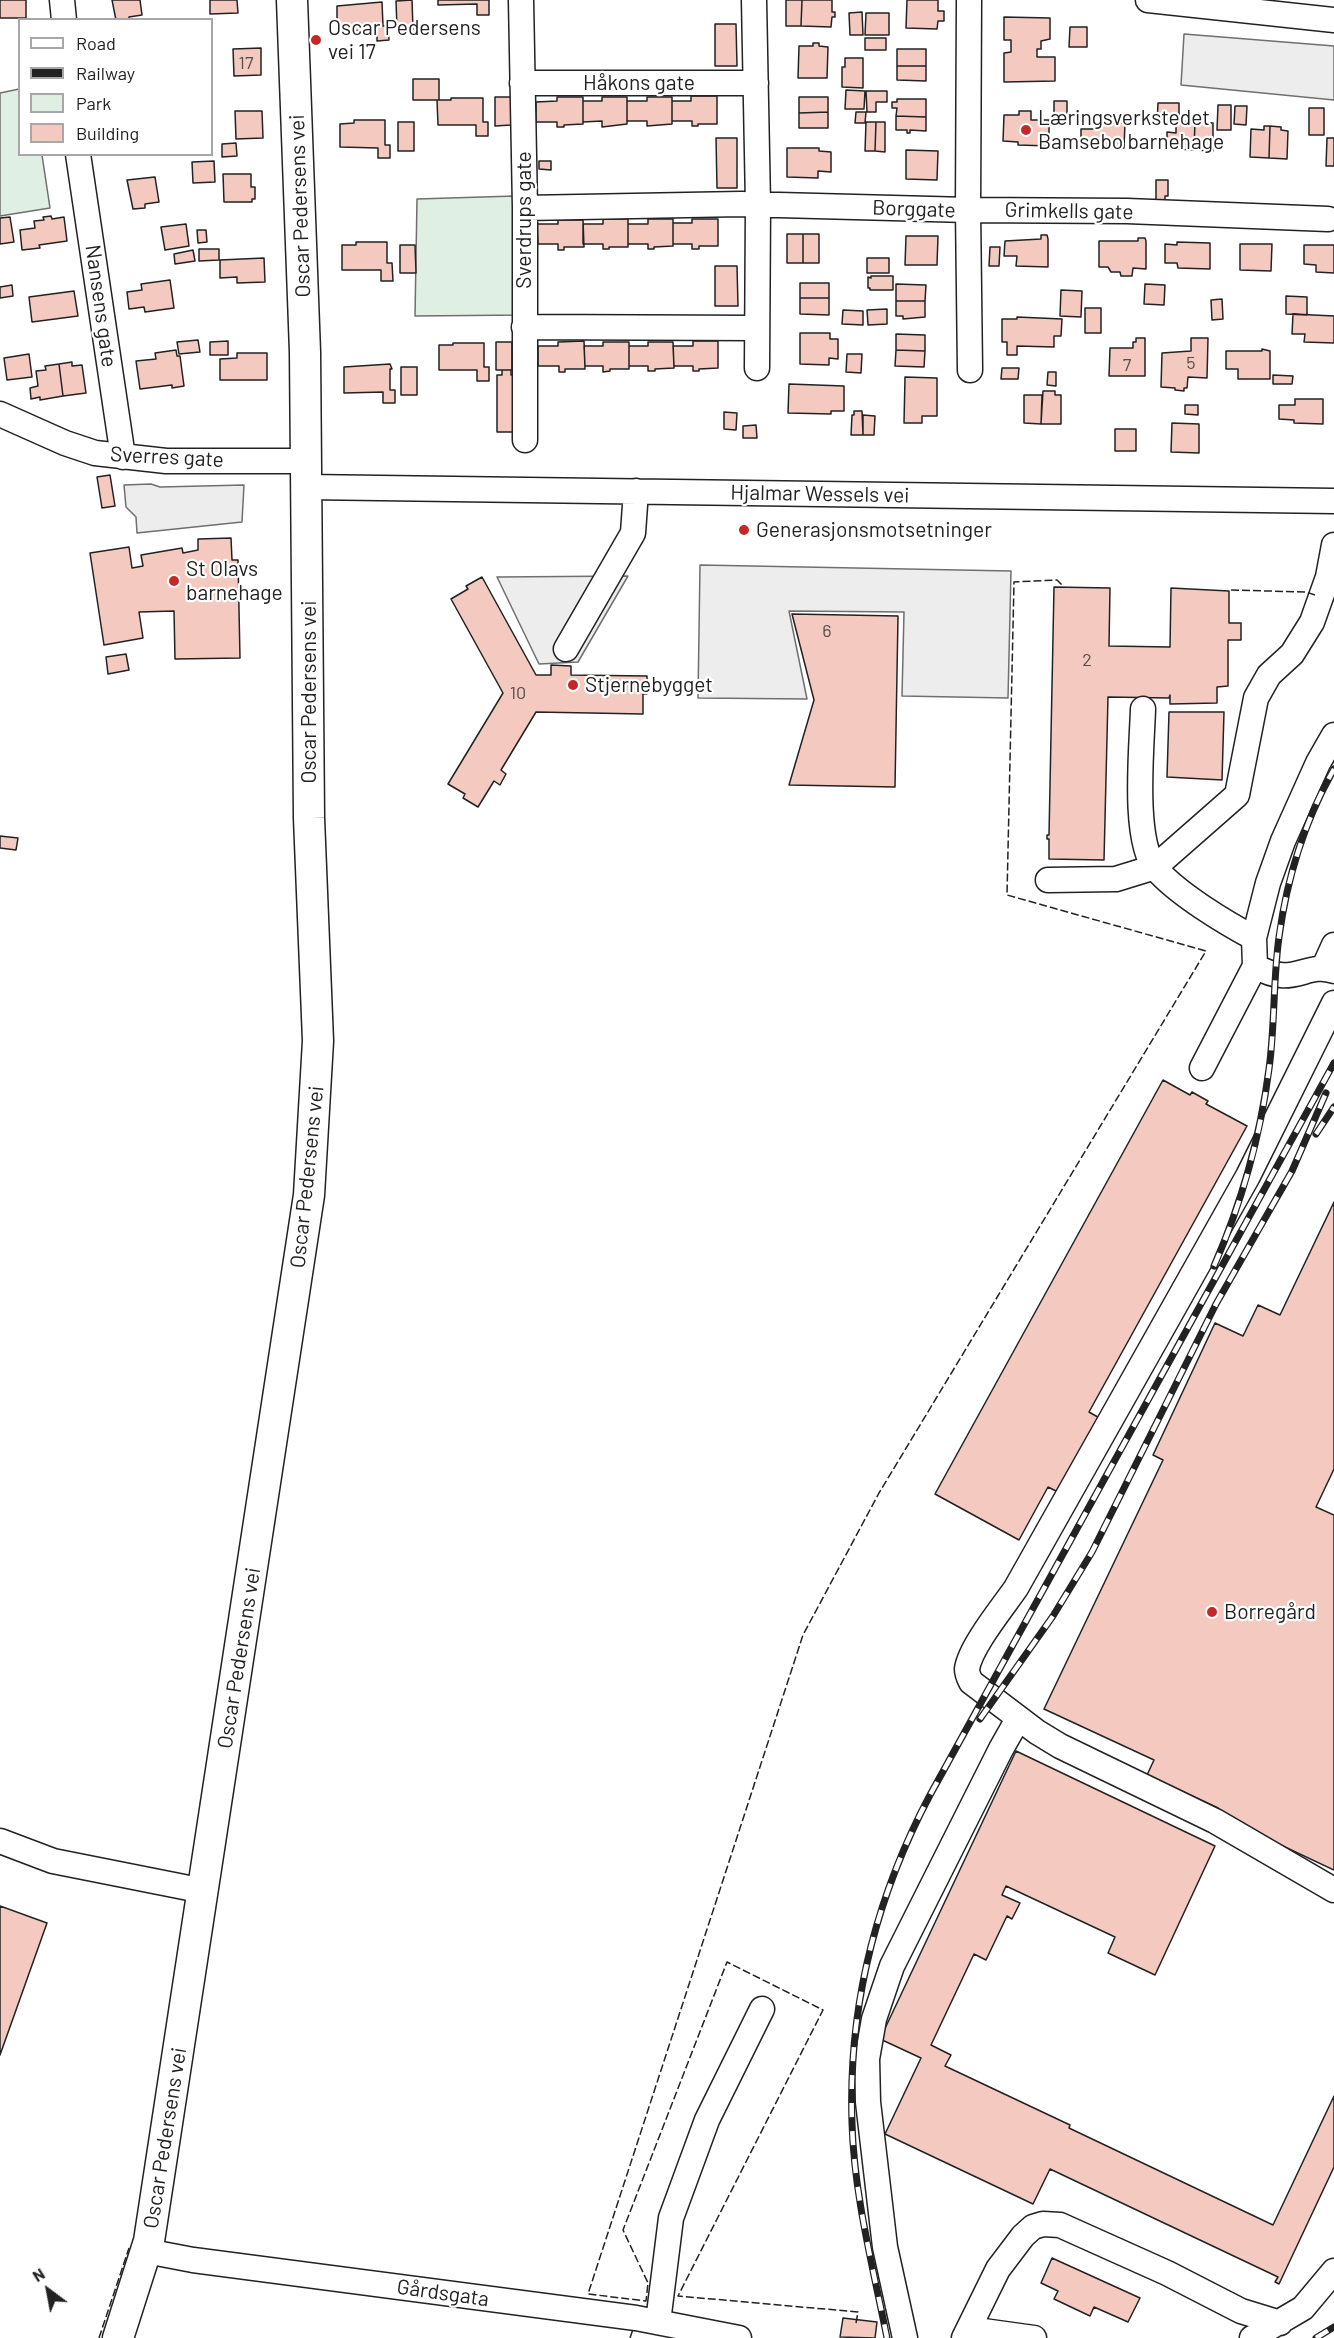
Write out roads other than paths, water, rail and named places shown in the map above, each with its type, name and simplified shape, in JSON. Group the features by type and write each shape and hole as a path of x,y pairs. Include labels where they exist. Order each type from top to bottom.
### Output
{"main road":[{"name":"Oscar Pedersens vei","path":"118,2338 146,2251 204,1891 309,1195 314,1133 318,1041 309,818 305,352 292,0"}],"street":[{"path":"62,0 64,18"},
{"name":"Sverdrups gate","path":"521,0 525,208 525,440"},
{"path":"754,0 758,204 757,368"},
{"name":"Borggate","path":"758,204 968,210 969,0"},
{"path":"1148,0 1216,4 1334,20"},
{"name":"Håkons gate","path":"522,83 756,83"},
{"name":"Nansens gate","path":"78,156 123,457"},
{"path":"525,208 758,204"},
{"path":"968,210 970,370"},
{"name":"Grimkells gate","path":"968,210 1127,211 1328,219"},
{"path":"524,327 756,328"},
{"name":"Sverres gate","path":"0,414 65,443 95,453 306,474"},
{"name":"Hjalmar Wessels vei","path":"306,474 636,491 1334,501"},
{"path":"566,649 633,533 636,491"},
{"path":"1048,880 1116,879 1155,867 1238,795 1256,698 1269,675 1292,654 1312,622 1328,577 1334,545"},
{"path":"1143,709 1140,823 1155,867 1184,893 1224,921 1254,938"},
{"path":"1202,1068 1256,966 1254,938 1268,882 1283,841 1318,763 1334,735"},
{"path":"1256,966 1268,973 1286,976 1329,969 1334,945"},
{"path":"1334,1003 1248,1176 1016,1588 971,1657 967,1670 971,1682 1018,1719 1060,1746 1215,1821 1334,1890"},
{"path":"905,2338 885,2247 868,2102 867,2059 874,2019 892,1966 1000,1749 1018,1719"},
{"path":"0,1841 53,1861 204,1891"},
{"path":"658,2322 670,2218 707,2120 762,2009"},
{"path":"1034,2338 967,2333 998,2269 1023,2236 1033,2227 1043,2224 1060,2225 1167,2273 1241,2311 1280,2323"},
{"name":"Gårdsgata","path":"146,2251 204,2261 658,2322 739,2338"},
{"path":"1303,2308 1334,2271"},
{"path":"1252,2338 1334,2293"}],"railway":[{"path":"1214,1266 1241,1194 1261,1120 1271,1052 1277,953 1282,915 1292,871 1314,808 1334,769"},
{"path":"887,2338 856,2177 852,2079 855,2037 869,1953 894,1873 930,1795 1334,1063"},
{"path":"980,1719 1053,1616 1092,1552 1216,1304 1292,1171 1326,1093"},
{"path":"1316,1134 1334,1107"},
{"path":"1316,2338 1334,2327"}],"place":[{"name":"Oscar Pedersens vei 17","path":"316,40"},
{"name":"Læringsverkstedet Bamsebo barnehage","path":"1026,130"},
{"name":"Generasjonsmotsetninger","path":"744,530"},
{"name":"St Olavs barnehage","path":"174,581"},
{"name":"Stjernebygget","path":"573,685"},
{"name":"Borregård","path":"1212,1612"}]}
